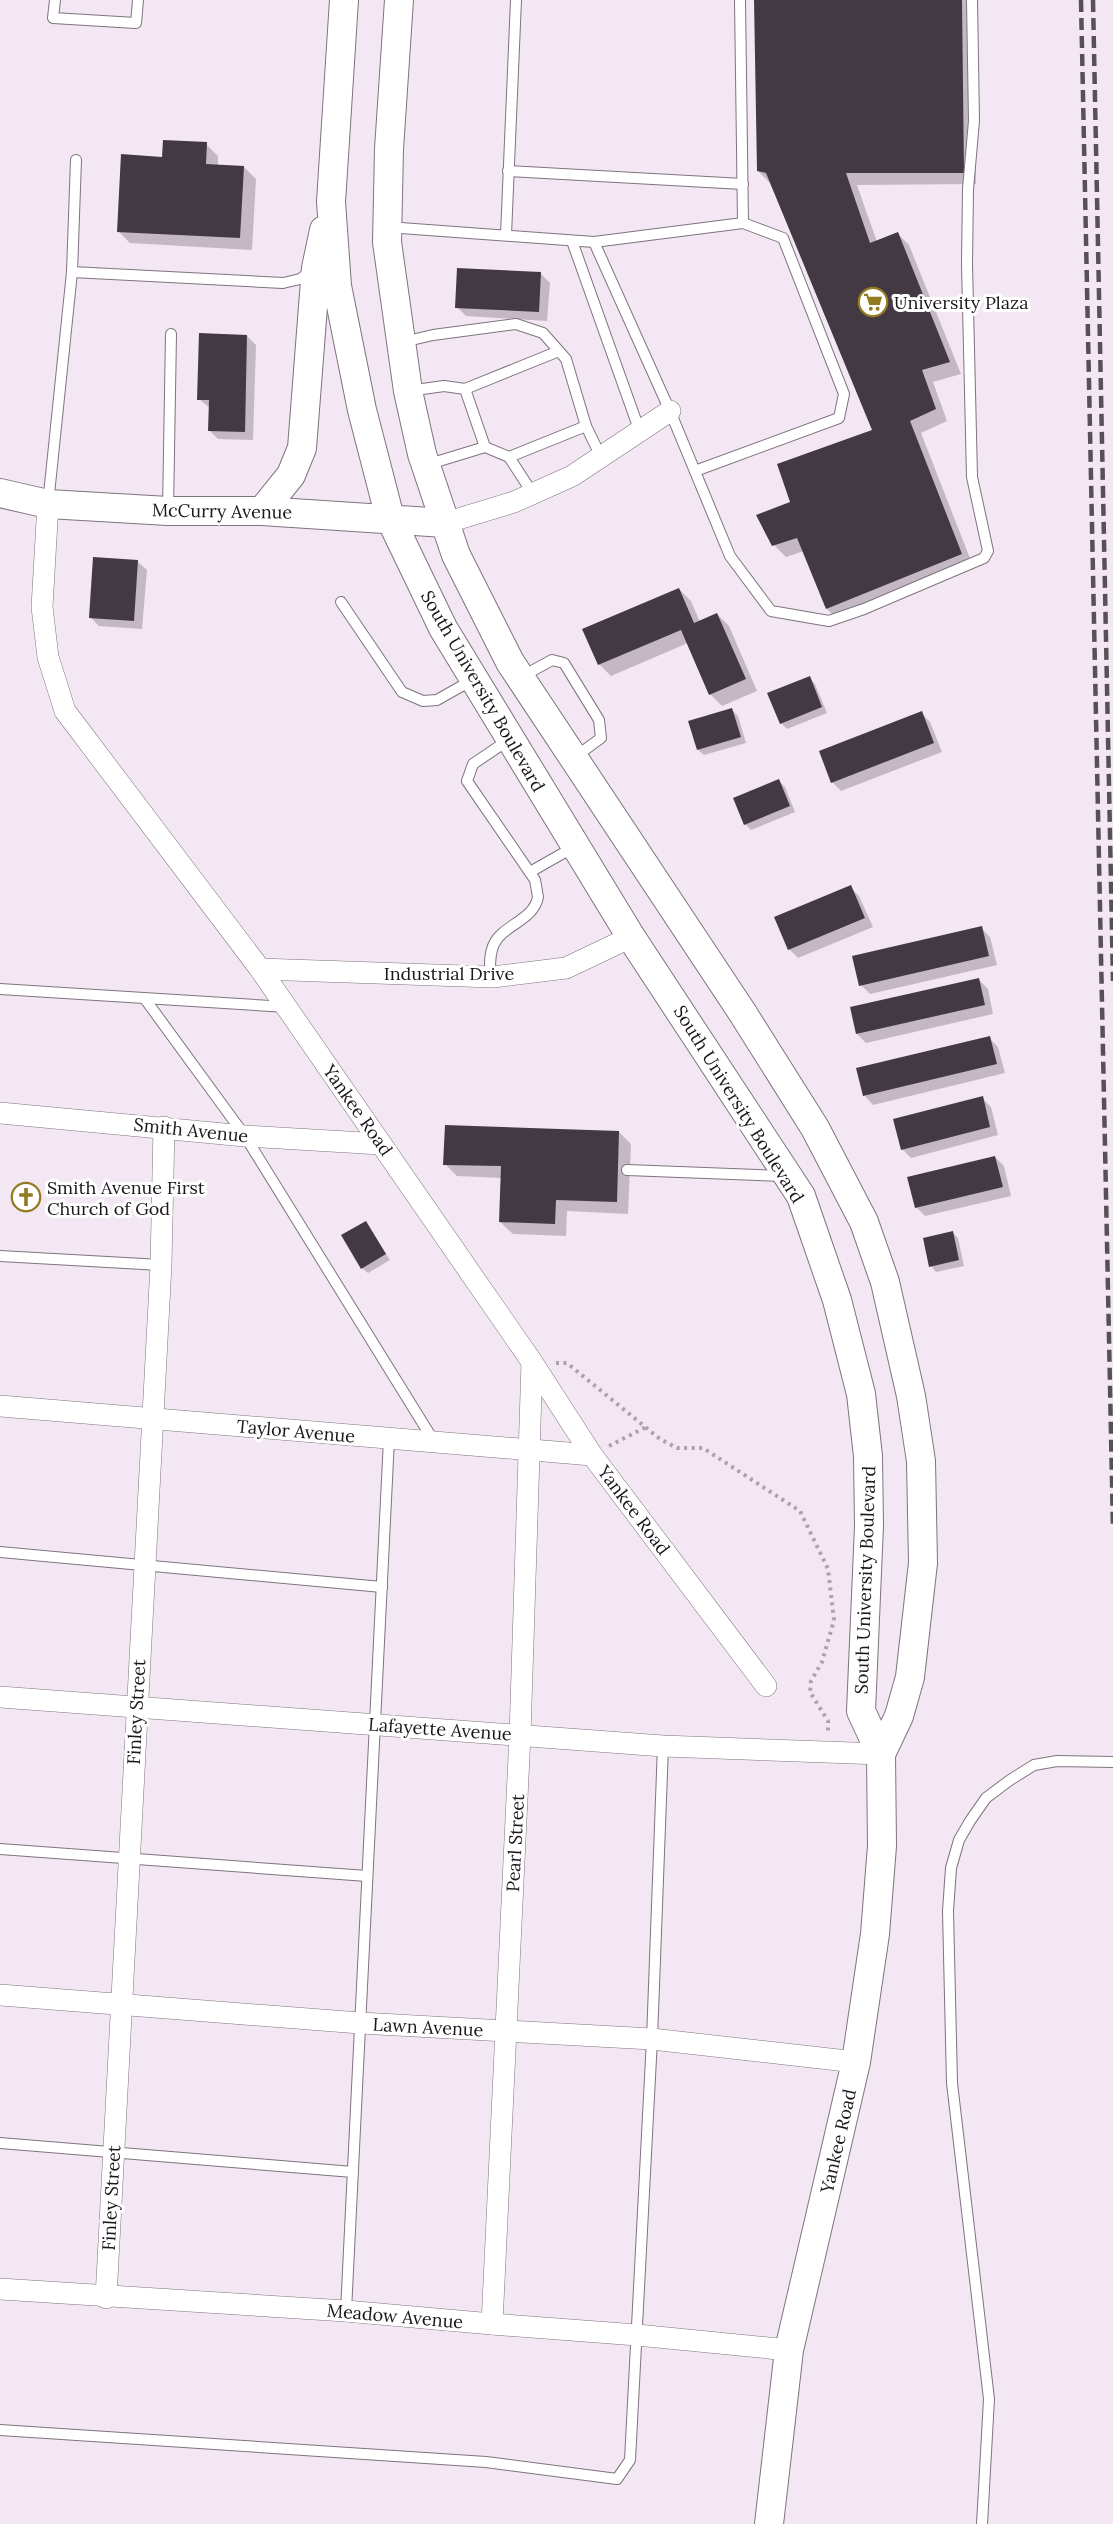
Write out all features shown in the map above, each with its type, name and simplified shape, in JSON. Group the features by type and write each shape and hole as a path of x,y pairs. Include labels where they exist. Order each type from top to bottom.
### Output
{"street":[{"name":"South University Boulevard","path":"344,0 331,202 338,286 362,410 390,518 438,619 510,739 631,937 801,1196 837,1300 861,1394 868,1456 869,1526 861,1711 881,1754"},
{"name":"South University Boulevard","path":"399,0 389,149 387,242 408,391 426,465 456,555 489,623 520,678 742,1012 815,1128 864,1222 885,1282 911,1396 921,1461 923,1563 910,1677 899,1716 881,1754"},
{"path":"262,511 291,475 302,448 316,268 331,202"},
{"path":"445,523 514,502 572,476 670,411"},
{"name":"McCurry Avenue","path":"0,493 48,504 168,511 262,511 445,523"},
{"name":"Yankee Road","path":"48,504 42,607 48,657 65,711 260,969 532,1362 592,1455 766,1686"},
{"name":"Industrial Drive","path":"260,969 490,977 566,968 631,937"},
{"name":"Smith Avenue","path":"0,1113 245,1136 381,1144"},
{"name":"Finley Street","path":"106,2298 161,1265 164,1127"},
{"name":"Pearl Street","path":"492,2324 520,1735 532,1362"},
{"name":"Taylor Avenue","path":"0,1406 592,1455"},
{"name":"Lafayette Avenue","path":"0,1696 663,1746 881,1754"},
{"name":"Yankee Road","path":"769,2524 789,2350 856,2061 876,1934 882,1846 881,1754"},
{"name":"Lawn Avenue","path":"0,1995 360,2023 652,2039 856,2061"},
{"name":"Meadow Avenue","path":"0,2289 106,2298 346,2311 637,2334 789,2350"}],"lane":[{"path":"55,0 53,18 136,23 138,0"},
{"path":"506,236 516,0"},
{"path":"740,0 743,223"},
{"path":"594,242 670,411 730,556 771,611 829,621 864,609 984,558 988,551 972,477 967,287 968,189 974,121 972,0"},
{"path":"48,504 72,272 76,160"},
{"path":"508,171 743,184"},
{"path":"387,227 594,242 743,223 783,238 844,394 839,418 695,471"},
{"path":"572,241 640,432"},
{"path":"72,272 283,283 300,279 316,268"},
{"path":"400,343 433,335 516,324 543,333 566,359 586,426 601,457"},
{"path":"168,511 171,334"},
{"path":"408,391 444,386 465,389 559,351"},
{"path":"465,389 485,447"},
{"path":"508,457 586,426"},
{"path":"426,465 485,447 508,457 533,494"},
{"path":"340,602 402,692 423,701 437,700 474,679"},
{"path":"520,678 552,660 564,663 599,720 601,738 572,759"},
{"path":"490,977 491,950 497,939 530,912 538,902 537,885 530,872 467,782 472,764 510,739"},
{"path":"530,872 576,846"},
{"path":"0,989 287,1007"},
{"path":"145,999 245,1136 435,1443"},
{"path":"627,1170 789,1177"},
{"path":"0,1256 161,1265"},
{"path":"346,2311 389,1439"},
{"path":"0,1552 382,1587"},
{"path":"0,2430 486,2462 617,2479 630,2460 652,2039 663,1746"},
{"path":"982,2524 989,2399 952,2083 948,1911 951,1868 959,1840 970,1821 986,1798 1010,1780 1034,1765 1057,1761 1113,1762"},
{"path":"0,1849 367,1876"},
{"path":"0,2143 353,2172"}],"path":[{"path":"532,1362 567,1363 660,1438 677,1448 703,1448 800,1511 828,1569 834,1620 822,1662 811,1681 810,1692 828,1721 827,1751"},
{"path":"592,1455 646,1427"}],"building":[{"name":"University Plaza","path":"754,0 962,0 964,173 846,173 870,243 898,232 950,362 922,370 936,409 910,421 962,554 826,609 797,538 772,546 756,515 790,502 777,464 872,430 766,173 757,171"},
{"path":"163,140 207,142 206,164 244,166 240,238 117,232 121,154 162,157"},
{"path":"457,268 541,272 539,312 455,308"},
{"path":"199,333 247,335 245,432 208,431 209,400 197,400"},
{"path":"93,557 138,560 134,621 89,618"},
{"path":"679,588 694,623 717,613 746,679 709,695 681,630 598,665 582,629"},
{"path":"810,676 822,707 780,724 767,693"},
{"path":"732,708 741,737 697,750 688,721"},
{"path":"922,711 934,743 831,783 819,751"},
{"path":"779,779 790,806 744,825 733,798"},
{"path":"851,885 865,918 788,950 774,917"},
{"path":"982,926 989,956 859,986 852,956"},
{"path":"979,978 985,1005 856,1034 850,1007"},
{"path":"990,1036 997,1064 863,1096 856,1068"},
{"path":"983,1096 990,1127 901,1150 893,1119"},
{"path":"445,1125 619,1131 617,1202 556,1200 555,1224 499,1222 501,1166 443,1165"},
{"path":"995,1156 1003,1187 915,1208 907,1177"},
{"path":"366,1221 386,1254 361,1269 341,1235"},
{"path":"953,1231 959,1260 929,1267 923,1238"}],"railway":[{"path":"1081,0 1113,1529"},
{"path":"1093,0 1113,981"}],"place":[{"name":"University Plaza","path":"873,302"},
{"name":"Smith Avenue First Church of God","path":"26,1197"}]}
